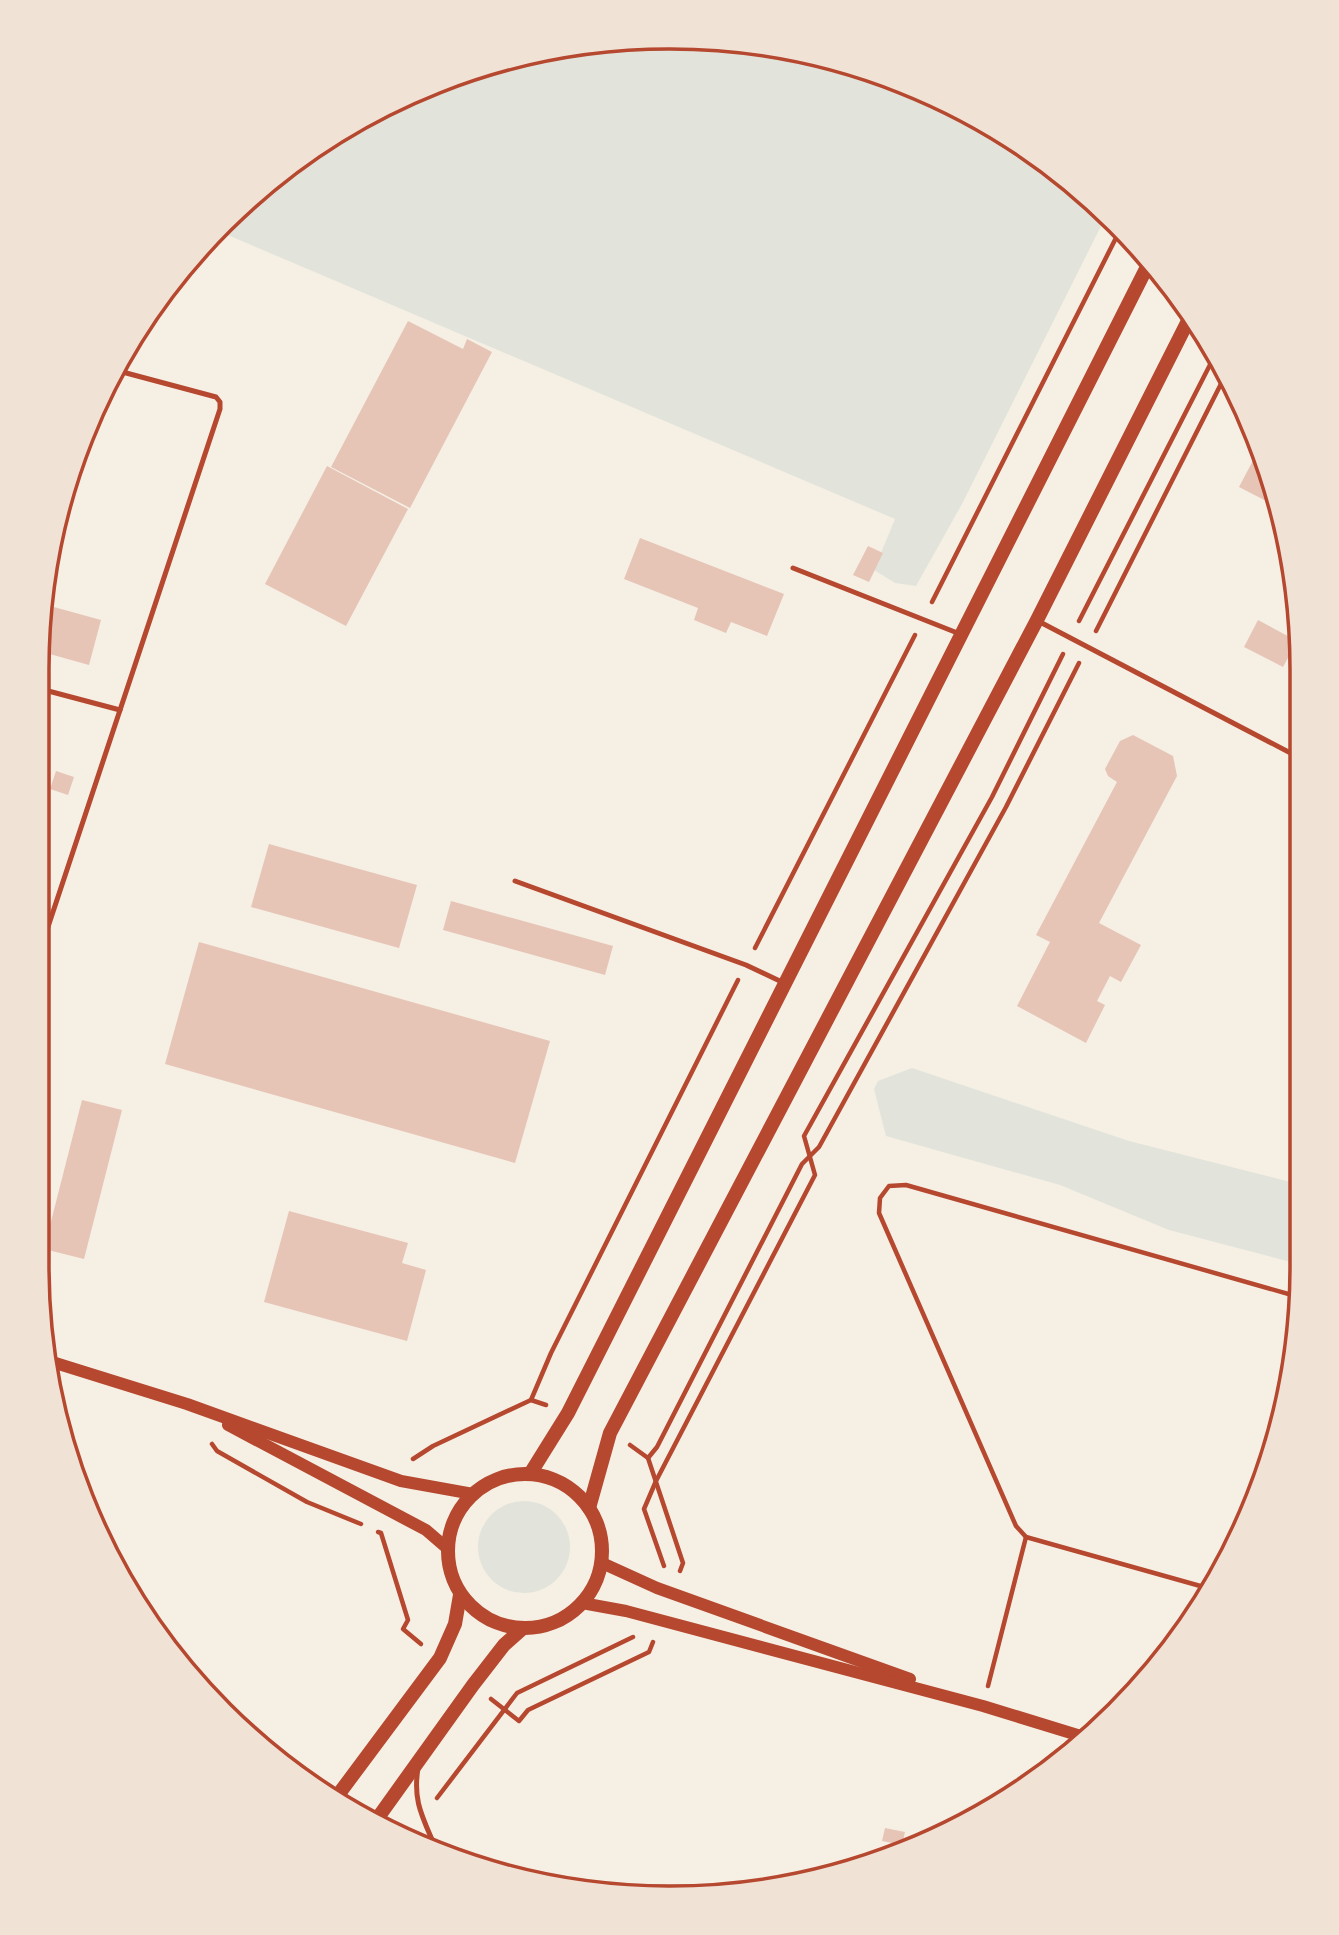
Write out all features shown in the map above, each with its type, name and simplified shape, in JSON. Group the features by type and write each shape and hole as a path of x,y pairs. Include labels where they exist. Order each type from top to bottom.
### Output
{"main road":[{"path":"530,1474 568,1413 1145,271"},
{"path":"589,1508 610,1433 1037,620 1186,326"},
{"path":"530,1474 547,1477 564,1485 578,1495 589,1508 601,1534 602,1563 595,1585 582,1603 565,1617 544,1626 522,1629 504,1626 487,1619 460,1595 453,1581 447,1549 454,1519 473,1494 499,1478 530,1474"},
{"path":"341,1791 440,1658 455,1624 460,1595"},
{"path":"380,1814 504,1645 522,1629"}],"street":[{"path":"57,1363 187,1404 401,1481 473,1494"},
{"path":"187,1404 426,1530 447,1549"},
{"path":"602,1563 657,1588 983,1706"},
{"path":"582,1603 645,1617 983,1706 1076,1735"}],"lane":[{"path":"49,924 220,409 220,402 216,397 125,373"},
{"path":"793,568 960,634"},
{"path":"1037,620 1290,753"},
{"path":"49,691 120,710"},
{"path":"515,881 746,965 784,983"},
{"path":"420,1759 415,1788 422,1817 432,1839"}],"path":[{"path":"531,1400 551,1353 746,965 1116,239"},
{"path":"657,1588 665,1568 644,1508 816,1175 804,1136 992,797 1210,365"},
{"path":"648,1458 657,1447 802,1164 819,1147 1006,807 1221,385"},
{"path":"1200,1586 1026,1537 1016,1525 879,1213 880,1198 889,1186 906,1185 1289,1294"},
{"path":"209,1439 217,1451 307,1502 381,1533 408,1620 403,1629"},
{"path":"983,1706 1026,1537"},
{"path":"422,1817 517,1693 636,1636 645,1617"},
{"path":"519,1721 528,1710 649,1652"}],"shaded area":[{"path":"629,50 710,50 750,54 830,70 907,96 980,132 1014,154 1047,177 1102,225 962,504 916,586 895,583 874,570 895,519 227,235 292,177 359,132 432,96 509,70 548,61"},
{"path":"912,1068 1129,1141 1290,1182 1290,1262 1169,1230 1060,1185 886,1136 874,1089 878,1081"},
{"path":"515,1501 533,1501 550,1508 563,1521 570,1538 570,1556 563,1573 550,1586 533,1593 515,1593 498,1586 485,1573 478,1556 478,1538 485,1521 498,1508"}],"building":[{"path":"408,321 463,349 467,339 492,352 410,508 331,467"},
{"path":"1253,460 1267,501 1239,487"},
{"path":"327,466 408,509 346,626 265,584"},
{"path":"640,538 784,594 767,636 731,622 726,633 694,620 698,608 624,579"},
{"path":"868,546 883,553 869,582 853,575"},
{"path":"52,607 101,620 89,665 49,654"},
{"path":"1258,620 1289,637 1290,655 1283,667 1244,647"},
{"path":"1133,735 1173,756 1177,776 1099,923 1141,945 1121,982 1110,976 1097,1001 1105,1005 1086,1043 1017,1006 1050,942 1036,935 1117,782 1108,776 1105,769 1120,741"},
{"path":"56,771 74,777 68,795 50,789"},
{"path":"269,844 417,885 399,948 251,907"},
{"path":"451,901 613,946 605,975 443,930"},
{"path":"199,942 550,1041 515,1163 165,1064"},
{"path":"82,1100 122,1110 84,1259 49,1250 49,1229"},
{"path":"289,1211 408,1243 402,1263 426,1270 407,1341 264,1302"},
{"path":"885,1828 905,1832 903,1840 895,1844 882,1841"}]}
